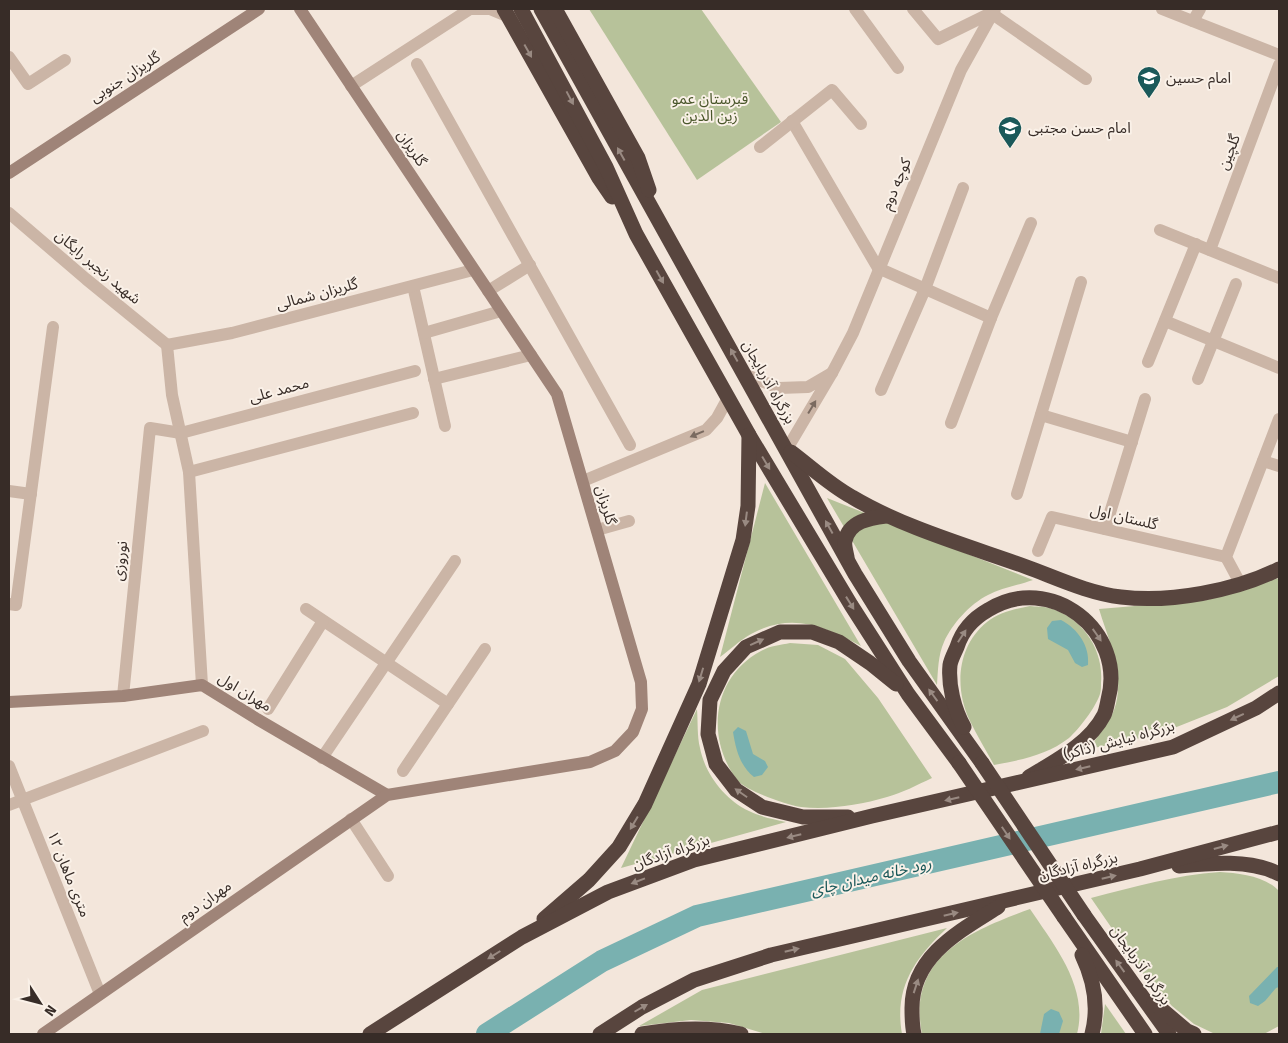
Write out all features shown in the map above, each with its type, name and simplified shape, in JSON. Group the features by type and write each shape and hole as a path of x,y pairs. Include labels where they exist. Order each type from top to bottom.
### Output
{"highway":[{"name":"بزرگراه آذربایجان","path":"540,9 847,559 909,661 982,763 1084,915 1169,1034"},
{"path":"556,9 638,158 662,227"},
{"path":"511,12 606,167 636,234 749,436 851,605 908,694 959,763 1145,1034"},
{"path":"522,938 590,880 620,846 645,804 699,684 743,540 748,506 749,436"},
{"path":"787,449 850,497 886,516 1084,588 1120,596 1165,598 1216,590 1266,575 1279,569"},
{"path":"847,559 845,540 853,526 868,518 886,516"},
{"path":"982,763 960,720 951,691 950,664 959,639 976,617 1000,602 1028,596 1055,601 1079,615 1098,634 1110,660 1112,687 1105,715 1087,738 1061,757 1017,784"},
{"path":"872,816 803,817 762,807 736,790 716,764 708,734 710,700 724,671 746,647 780,632 812,632 840,642 870,663 908,694"},
{"name":"بزرگراه نیایش (ذاکر)","path":"1017,784 1173,747 1256,708 1279,693"},
{"name":"بزرگراه آزادگان","path":"370,1034 522,938 608,892 694,860 872,816 1017,784"},
{"path":"1140,869 1279,832"},
{"path":"1140,869 1202,864 1240,864 1274,871 1279,874"},
{"name":"بزرگراه آزادگان","path":"600,1034 642,1007 694,980 762,958 1140,869"},
{"path":"914,1034 912,1028 912,999 921,971 936,950 956,934 1007,901"},
{"path":"1064,917 1089,969 1095,996 1095,1023 1092,1034"},
{"path":"1136,988 1187,1032 1194,1034"},
{"path":"642,1034 671,1029 720,1029 741,1034"}],"street":[{"name":"گلریزان جنوبی","path":"9,173 259,9"},
{"name":"گلریزان","path":"300,9 557,394 641,682 642,709 633,732 614,751 590,762 387,795"},
{"path":"351,86 471,9 511,12"},
{"path":"855,9 898,68"},
{"path":"1162,9 1279,55"},
{"path":"1193,21 1200,9"},
{"path":"915,10 938,39 993,11 1086,79"},
{"name":"کوچه دوم","path":"787,449 832,373 853,333 878,268 961,70 993,11"},
{"path":"9,57 28,84 65,60"},
{"path":"417,64 630,445"},
{"name":"گلچین","path":"1210,250 1279,65"},
{"path":"760,146 832,90 860,124"},
{"path":"792,122 878,268 991,318"},
{"path":"882,390 925,289 964,188"},
{"name":"شهید رنجبر رایگان","path":"10,217 167,345"},
{"path":"951,423 991,318 1031,223"},
{"path":"1160,230 1279,278"},
{"path":"1148,362 1196,244"},
{"path":"488,291 530,265"},
{"name":"گلریزان شمالی","path":"167,345 232,333 473,270"},
{"path":"1017,494 1081,282"},
{"path":"1198,379 1236,284"},
{"path":"413,286 445,426"},
{"path":"424,333 501,310"},
{"path":"1164,321 1279,368"},
{"path":"12,604 31,494 53,327"},
{"path":"167,345 172,395 189,472 202,685"},
{"path":"434,379 531,355"},
{"name":"محمد علی","path":"150,428 181,433 415,371"},
{"path":"744,374 779,388 808,387 832,373"},
{"path":"583,481 706,430 717,418 728,398"},
{"path":"1106,529 1145,398"},
{"path":"189,472 413,413"},
{"path":"1041,414 1132,442"},
{"path":"1240,583 1226,557 1279,419"},
{"name":"نوروزی","path":"123,696 150,428"},
{"path":"1264,461 1279,466"},
{"path":"9,491 31,494"},
{"name":"گلستان اول","path":"1038,551 1052,517 1226,557"},
{"path":"597,530 629,522"},
{"path":"322,758 455,561"},
{"path":"306,609 448,704"},
{"path":"268,709 323,621"},
{"path":"403,771 485,649"},
{"name":"مهران اول","path":"9,702 123,696 202,685 257,720 387,795"},
{"path":"9,805 203,731"},
{"name":"۱۲ متری ماهان","path":"9,766 100,994"},
{"name":"مهران دوم","path":"42,1034 387,795"},
{"path":"351,819 388,876"}],"green space":[{"name":"قبرستان عمو زین الدین","path":"589,9 701,9 781,122 697,180"},
{"path":"765,483 861,646 834,633 807,624 780,624 766,627 751,634 720,657"},
{"path":"827,498 1033,580 1004,588 988,595 962,615 947,635 942,647 937,685"},
{"path":"1279,578 1279,676 1227,707 1159,734 1089,749 1112,715 1118,685 1115,659 1099,609 1207,600"},
{"path":"1030,606 1047,607 1061,612 1081,627 1095,647 1099,658 1101,670 1100,693 1095,705 1082,724 1061,744 1043,753 994,765 965,708 960,682 961,668 969,643 987,622 1002,613"},
{"path":"790,643 818,645 845,659 878,698 932,778 877,800 822,808 787,804 758,793 738,781 721,747 718,728 723,692 732,676 745,662 764,649"},
{"path":"697,709 700,748 706,767 717,785 732,800 749,811 786,822 621,868"},
{"path":"1220,872 1243,874 1259,879 1267,882 1279,891 1279,1026 1264,1034 1215,1034 1194,1024 1172,1006 1144,975 1091,898 1171,879"},
{"path":"1030,909 1059,952 1074,983 1079,1017 1077,1034 922,1034 920,1007 924,985 934,966 948,951 966,938 986,927"},
{"path":"947,928 925,951 909,975 901,1002 902,1034 766,1034 729,1023 691,1020 639,1026 702,990"},
{"path":"1105,1004 1126,1034 1101,1034"}],"water":[{"path":"1061,620 1073,628 1082,639 1087,651 1088,665 1082,667 1075,663 1068,650 1048,639 1047,628 1052,621"},
{"path":"738,727 746,731 753,754 765,761 768,767 762,775 754,777 742,763 733,732"},
{"path":"1279,967 1279,987 1258,1006 1250,1003 1249,996"},
{"path":"1051,1009 1059,1012 1063,1021 1059,1034 1040,1034 1044,1014"}],"waterway":[{"name":"رود خانه میدان چای","path":"487,1034 602,961 697,916 1279,782"}],"place":[{"name":"امام حسین","path":"1149,99"},
{"name":"امام حسن مجتبی","path":"1010,149"}]}
